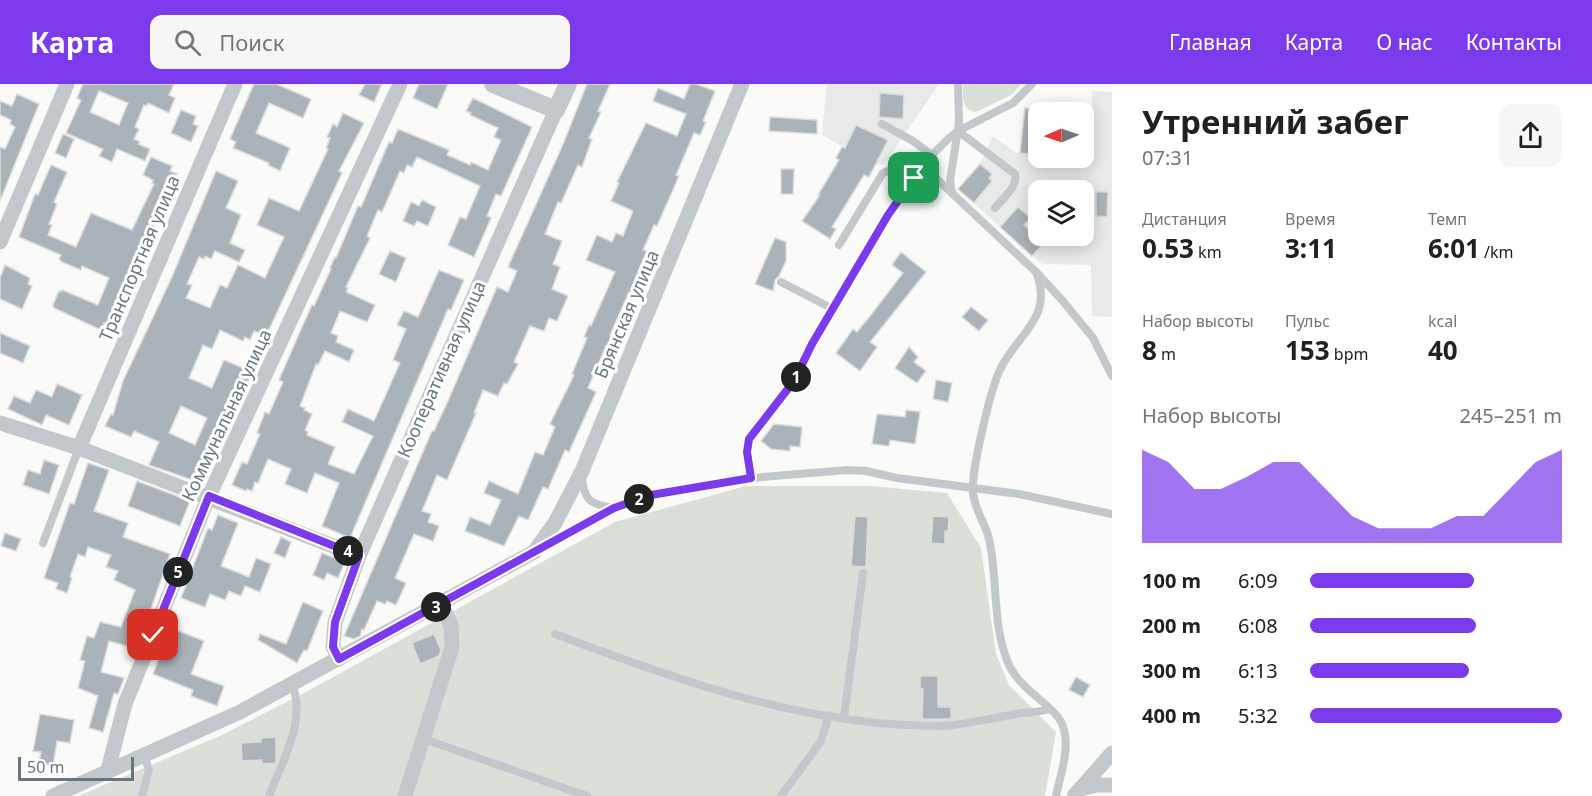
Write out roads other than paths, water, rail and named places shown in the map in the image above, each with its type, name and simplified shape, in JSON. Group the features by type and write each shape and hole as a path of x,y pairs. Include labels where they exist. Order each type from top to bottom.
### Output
{"street":[{"path":"0,242 68,84"},
{"name":"Транспортная улица","path":"79,448 235,84"},
{"name":"Коммунальная улица","path":"108,770 125,704 209,496 400,84"},
{"path":"493,84 556,110"},
{"name":"Кооперативная улица","path":"339,659 333,647 335,622 359,556 568,84"},
{"name":"Брянская улица","path":"534,552 555,523 582,471 742,84"},
{"path":"0,423 79,448 209,496 359,556"},
{"path":"53,796 240,712 534,552"},
{"path":"407,796 452,647 451,626 441,603"},
{"path":"120,721 121,736 126,746 133,753 144,755"},
{"path":"1077,793 1112,753"},
{"path":"1077,793 1096,785 1111,785"}],"lane":[{"path":"953,194 950,180 958,131 958,84"},
{"path":"751,478 747,452 749,439 794,381 888,215 932,155 958,131 1013,103 1032,84"},
{"path":"882,124 913,141 932,155"},
{"path":"958,131 1015,174 1014,186 995,208"},
{"path":"924,166 1062,300 1093,338 1112,376"},
{"path":"839,245 883,173 924,166"},
{"path":"1035,272 1041,291 1039,313 999,371 977,458 972,488 977,510 989,539 999,621 1007,661 1024,686 1050,709 1062,724 1066,737 1056,796"},
{"path":"781,282 833,309"},
{"path":"43,543 79,448"},
{"path":"534,552 614,508 651,495 751,478 857,470 1039,498 1112,514"},
{"path":"582,471 582,485 587,498 596,505 614,508"},
{"path":"844,718 863,573"},
{"path":"555,634 692,683 786,708 830,716 944,726 1050,709"},
{"path":"269,796 296,722 298,704 292,684"},
{"path":"781,796 821,741 830,716"},
{"path":"424,739 588,796"},
{"path":"142,796 149,770 144,755"}]}
